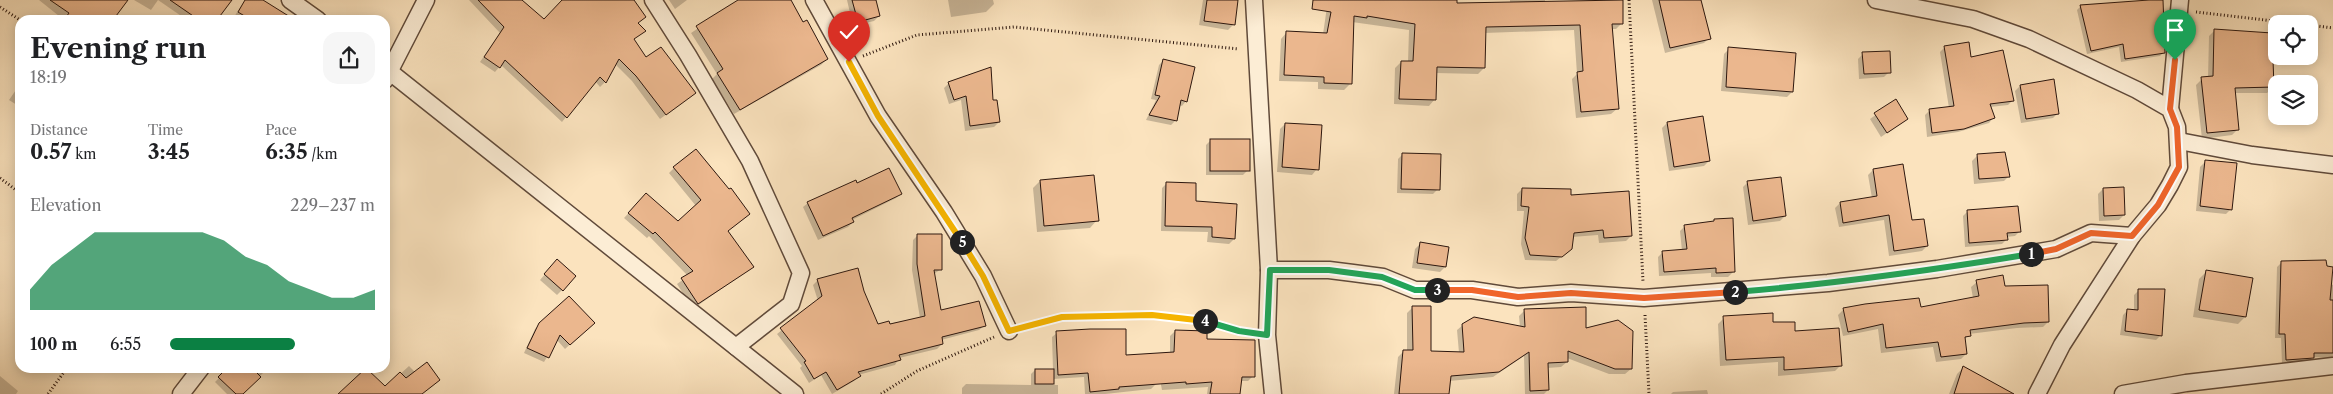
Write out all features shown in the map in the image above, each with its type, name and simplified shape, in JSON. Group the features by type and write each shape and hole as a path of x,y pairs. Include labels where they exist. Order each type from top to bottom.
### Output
{"street":[{"path":"290,0 311,15"},
{"path":"390,67 426,0"},
{"path":"653,0 688,55 750,161 801,273 791,304 736,347"},
{"path":"814,0 878,116 944,212 983,276 1009,331"},
{"path":"1254,0 1270,270 1267,335 1273,394"},
{"path":"1876,0 1973,19 2028,39 2136,90 2170,109"},
{"path":"2036,394 2062,345 2132,236 2158,205 2179,167 2177,127 2170,109 2180,5"},
{"path":"390,75 795,394"},
{"path":"2179,141 2252,155 2333,165"},
{"path":"1270,270 1329,270 1353,273 1382,277 1415,290 1472,290 1518,297 1571,293 1644,298 1828,283 1937,269 2056,249 2091,233 2132,236"},
{"path":"2123,394 2186,383 2333,366"},
{"path":"181,394 197,373"}],"path":[{"path":"1628,0 1650,394"},
{"path":"2180,5 2268,19"},
{"path":"0,7 15,17"},
{"path":"2318,26 2333,28"},
{"path":"849,62 917,35 1014,27 1134,37 1257,51"},
{"path":"0,178 15,189"},
{"path":"881,394 917,371 1009,331 1062,317 1152,315 1207,322 1239,331 1267,335"},
{"path":"48,394 63,373"}],"building":[{"path":"50,0 128,0 117,15 68,15 69,13"},
{"path":"170,0 232,0 221,15 192,15"},
{"path":"245,0 263,0 287,15 243,15 238,12"},
{"path":"478,0 522,0 544,19 562,0 634,0 646,17 638,23 646,31 634,39 646,57 661,47 696,93 666,115 636,76 619,59 606,83 600,77 567,118 505,60 500,68 484,57 504,27"},
{"path":"738,0 791,0 803,22 807,20 828,59 740,110 717,73 723,69 696,26"},
{"path":"852,0 876,0 880,16 858,22"},
{"path":"1207,0 1238,0 1235,25 1204,21"},
{"path":"1313,0 1457,0 1457,3 1623,0 1623,24 1612,24 1619,109 1581,112 1577,72 1583,71 1580,25 1486,27 1485,68 1437,67 1436,100 1399,99 1401,61 1413,61 1415,24 1367,16 1367,18 1354,16 1352,84 1324,83 1324,77 1284,75 1286,31 1327,33 1331,12 1312,9"},
{"path":"1659,0 1701,0 1711,39 1670,48"},
{"path":"2163,0 2165,53 2125,59 2123,44 2091,51 2080,5"},
{"path":"2214,29 2268,33 2268,65 2273,65 2274,75 2268,75 2268,87 2235,88 2239,130 2207,133 2201,77 2213,76"},
{"path":"1969,42 1971,57 2003,50 2014,101 1990,104 1995,118 1964,129 1932,133 1929,109 1954,106 1944,46"},
{"path":"1728,47 1796,53 1793,92 1726,87"},
{"path":"1890,51 1891,73 1864,74 1862,52"},
{"path":"1163,59 1195,67 1187,102 1181,100 1177,121 1149,115 1160,96 1155,95"},
{"path":"991,67 993,100 997,100 1000,122 970,126 966,96 954,100 948,82"},
{"path":"2054,79 2059,114 2026,119 2020,85"},
{"path":"1896,99 1908,119 1887,133 1874,113"},
{"path":"1703,116 1710,161 1674,167 1667,122"},
{"path":"1285,123 1322,125 1319,170 1282,167"},
{"path":"1210,139 1250,139 1250,171 1210,171"},
{"path":"696,149 729,189 731,188 750,214 728,231 754,267 698,304 681,278 693,271 655,232 653,234 628,213 646,193 678,221 701,200 673,167"},
{"path":"2005,152 2010,177 1979,179 1977,154"},
{"path":"1402,153 1441,154 1440,190 1401,189"},
{"path":"2205,160 2237,163 2232,210 2200,206"},
{"path":"1903,164 1912,220 1924,219 1928,246 1894,251 1889,215 1843,223 1840,202 1877,196 1873,169"},
{"path":"889,168 902,194 852,218 854,222 823,236 807,202 856,180 857,183"},
{"path":"1094,175 1099,221 1044,226 1040,180"},
{"path":"1781,177 1786,216 1753,221 1747,181"},
{"path":"1166,182 1196,183 1196,201 1237,204 1235,239 1212,237 1212,227 1165,226"},
{"path":"2124,187 2125,215 2104,216 2103,188"},
{"path":"1522,188 1571,189 1571,195 1629,191 1632,236 1604,238 1603,230 1574,233 1572,249 1562,257 1530,255 1525,238 1529,207 1521,206"},
{"path":"2018,206 2021,232 2007,233 2008,240 1969,243 1967,210"},
{"path":"1733,218 1735,272 1716,273 1716,268 1664,272 1662,251 1687,249 1684,225 1714,221 1714,219"},
{"path":"917,234 942,234 942,270 934,270 941,310 979,301 986,326 942,337 943,344 899,355 901,360 858,372 861,376 837,390 826,372 814,379 804,362 806,361 780,328 822,296 817,279 858,268 864,291 878,324 889,321 890,324 925,316 917,264"},
{"path":"1420,242 1449,247 1446,267 1417,263"},
{"path":"557,259 576,276 563,291 544,274"},
{"path":"2326,260 2327,266 2333,267 2330,300 2333,300 2333,353 2314,353 2314,358 2286,360 2285,334 2279,334 2281,261"},
{"path":"2206,270 2253,278 2246,317 2199,310"},
{"path":"2003,275 2005,286 2048,285 2049,322 2024,323 1970,330 1971,336 1965,337 1967,354 1941,357 1938,342 1886,348 1883,324 1848,332 1843,308 1919,298 1921,307 1979,296 1976,280"},
{"path":"2138,289 2165,289 2162,336 2125,331 2127,309 2138,310"},
{"path":"569,296 595,323 570,345 560,335 549,358 527,348 539,323"},
{"path":"1412,306 1431,306 1431,351 1464,352 1462,324 1474,317 1525,327 1524,309 1586,307 1586,328 1618,320 1633,331 1632,369 1615,369 1568,351 1568,362 1548,363 1549,390 1530,391 1529,352 1499,372 1451,376 1449,394 1399,394 1403,350 1413,350"},
{"path":"1773,313 1773,322 1795,322 1795,331 1839,328 1842,366 1784,370 1784,357 1726,360 1723,316"},
{"path":"1126,329 1126,355 1174,352 1175,330 1207,331 1207,339 1255,340 1255,377 1242,377 1240,394 1210,394 1212,382 1119,387 1119,389 1090,392 1088,373 1058,375 1056,331"},
{"path":"427,362 440,380 422,394 338,394 361,373 371,373 385,386 400,372 406,378"},
{"path":"1963,366 2014,394 1954,394"},
{"path":"1035,369 1054,369 1054,384 1035,384"},
{"path":"222,373 257,373 261,377 243,394 236,394 218,377"}],"route":[{"path":"849,62 878,116 944,212 983,276 1009,331 1062,317 1152,315 1207,322 1239,331 1267,335 1270,270 1329,270 1382,277 1415,290 1472,290 1518,297 1571,293 1644,298 1786,288 1828,283 1937,269 2056,249 2091,233 2132,236 2158,205 2179,167 2177,127 2170,109 2175,60"}]}
